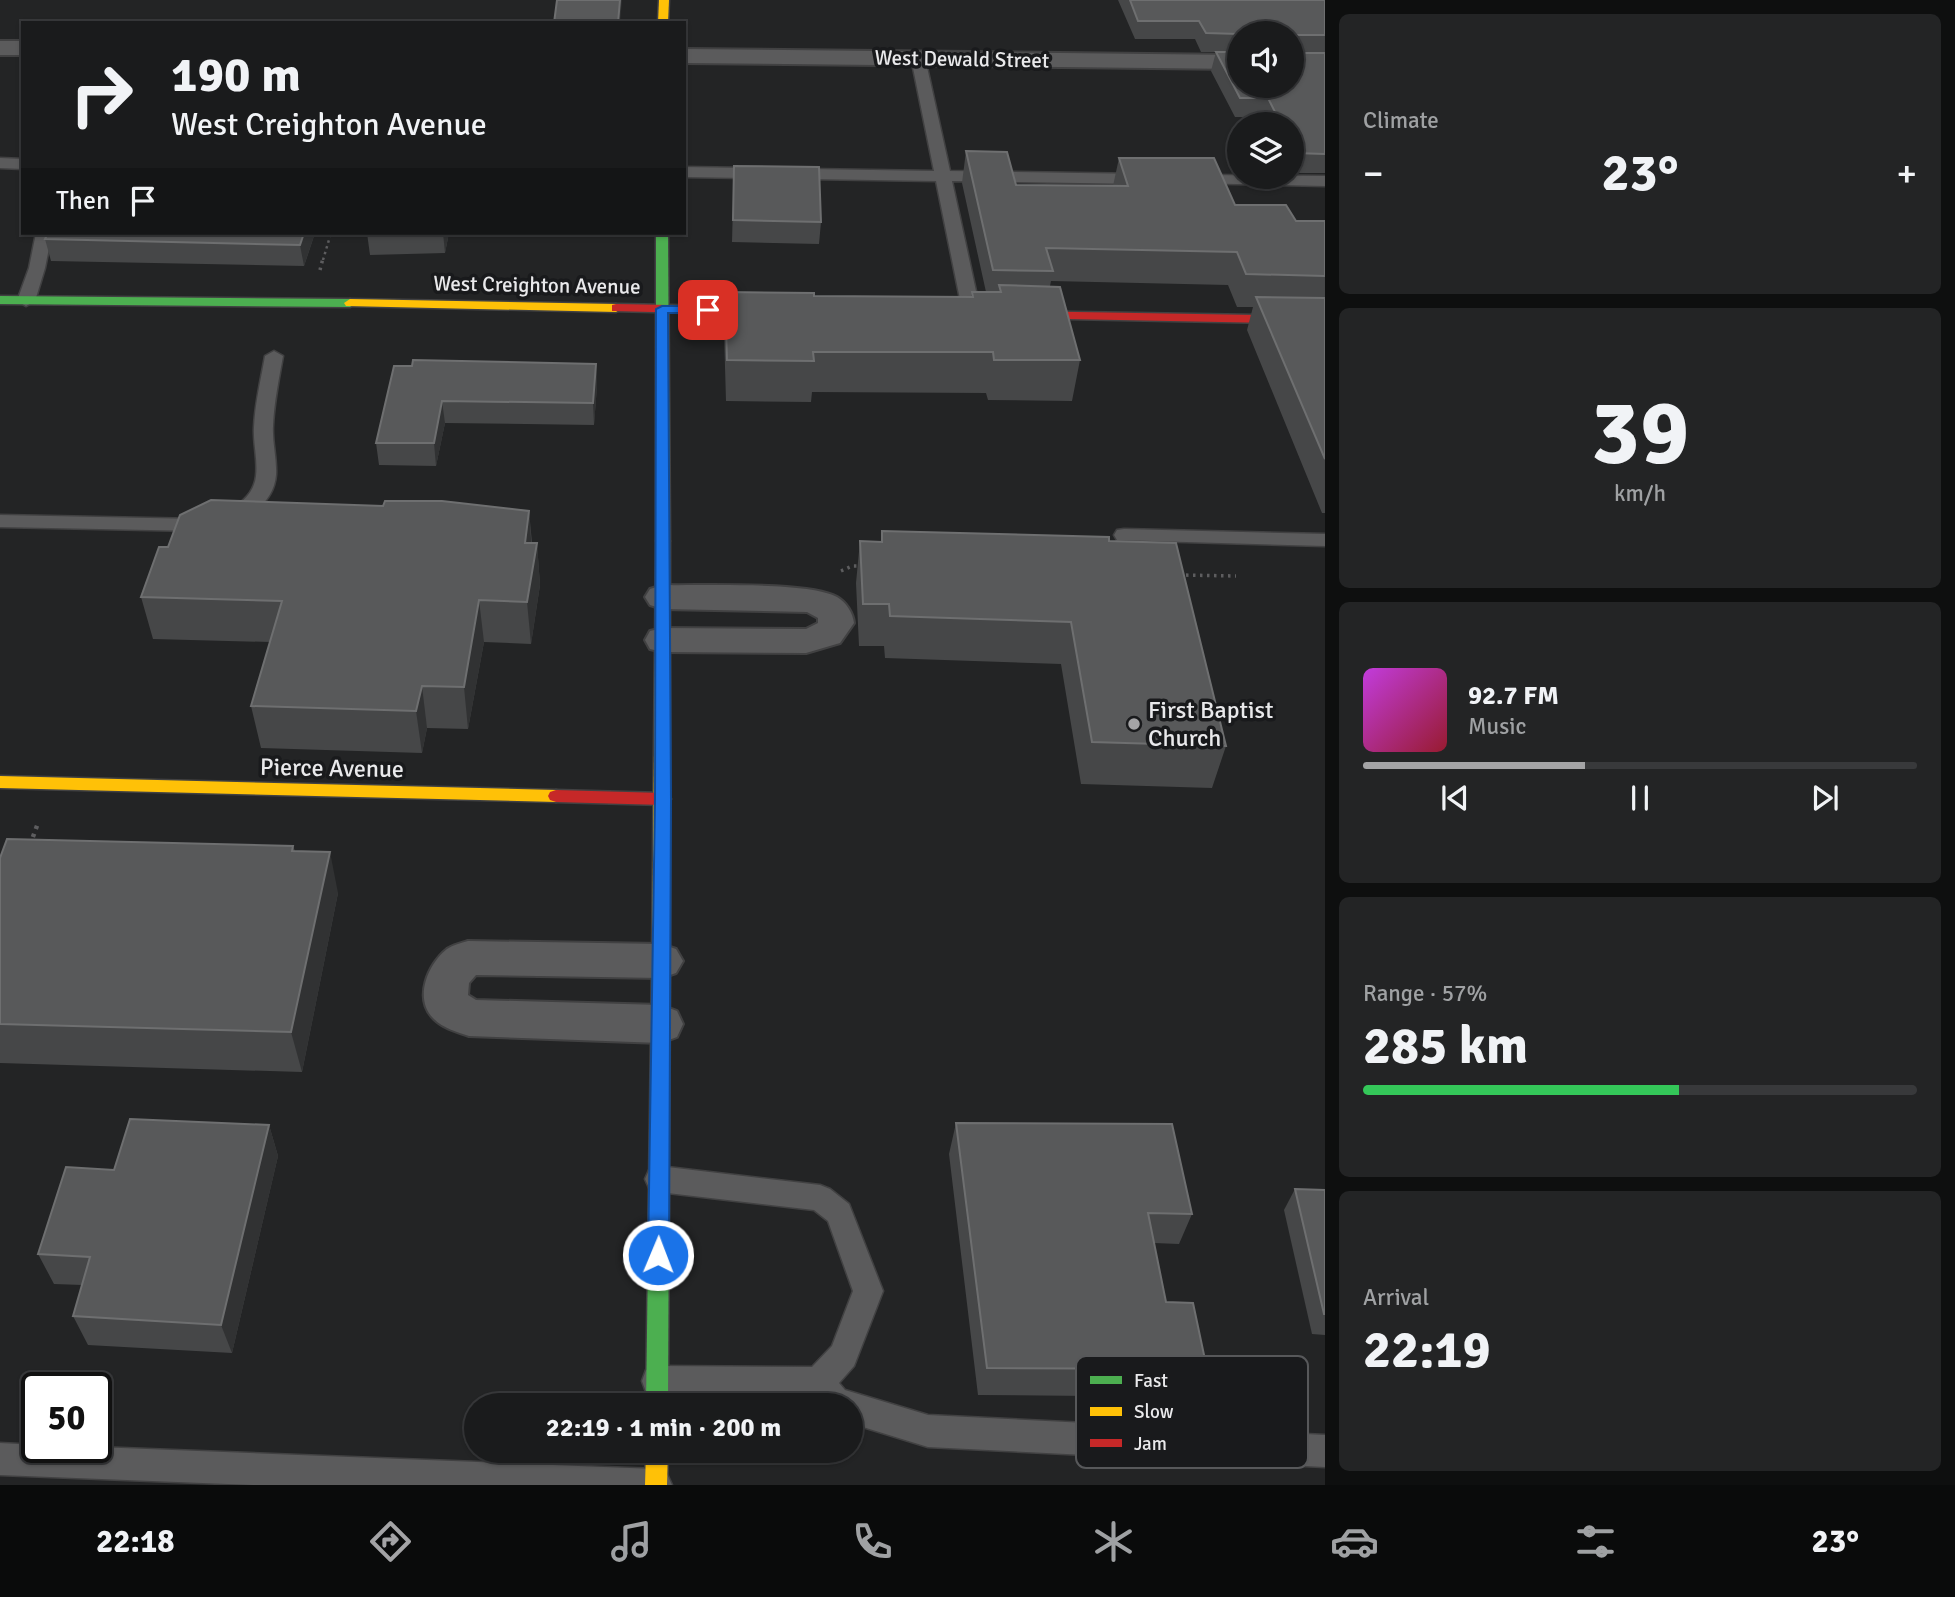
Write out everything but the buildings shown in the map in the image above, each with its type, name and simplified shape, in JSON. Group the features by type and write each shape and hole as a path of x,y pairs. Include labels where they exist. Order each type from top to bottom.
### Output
{"street":[{"path":"663,21 664,0"},
{"path":"0,48 21,48"},
{"name":"West Dewald Street","path":"686,56 1227,62"},
{"path":"657,1393 663,799 662,235"},
{"name":"West Creighton Avenue","path":"0,300 794,311"},
{"path":"978,314 1325,320"},
{"path":"663,597 812,600 831,608 835,615 836,628 822,640 663,640"},
{"name":"Pierce Avenue","path":"0,782 663,799"},
{"path":"661,961 468,958 455,966 448,975 445,995 448,1005 469,1018 661,1024"},
{"path":"656,1485 657,1463"}],"lane":[{"path":"918,58 941,176 978,314"},
{"path":"0,163 21,163"},
{"path":"686,172 1325,181"},
{"path":"26,301 37,268 44,235"},
{"path":"0,521 199,525 217,524 232,519 259,493 265,481 262,435 274,356"},
{"path":"1124,536 1325,540"},
{"path":"657,1393 819,1382 843,1356 868,1291 839,1213 820,1198 659,1178"},
{"path":"819,1382 828,1393"},
{"path":"863,1411 928,1431 1076,1438"},
{"path":"0,1459 656,1485"}],"path":[{"path":"320,271 330,235"},
{"path":"831,608 840,590 841,571 852,566 866,566"},
{"path":"1167,575 1236,576"},
{"path":"27,852 53,783"}],"traffic: fast":[{"path":"662,235 663,541"},
{"path":"0,300 350,303"},
{"path":"657,1393 661,965"}],"traffic: slow":[{"path":"663,21 664,0"},
{"path":"350,303 616,308"},
{"path":"661,965 663,541"},
{"path":"0,782 556,796"},
{"path":"656,1485 657,1463"}],"traffic: jam":[{"path":"616,308 777,311"},
{"path":"1016,315 1325,320"},
{"path":"556,796 663,799"}],"place":[{"name":"First Baptist Church","path":"1134,724"}],"route":[{"path":"658,1255 663,799 662,309 708,310"}]}
